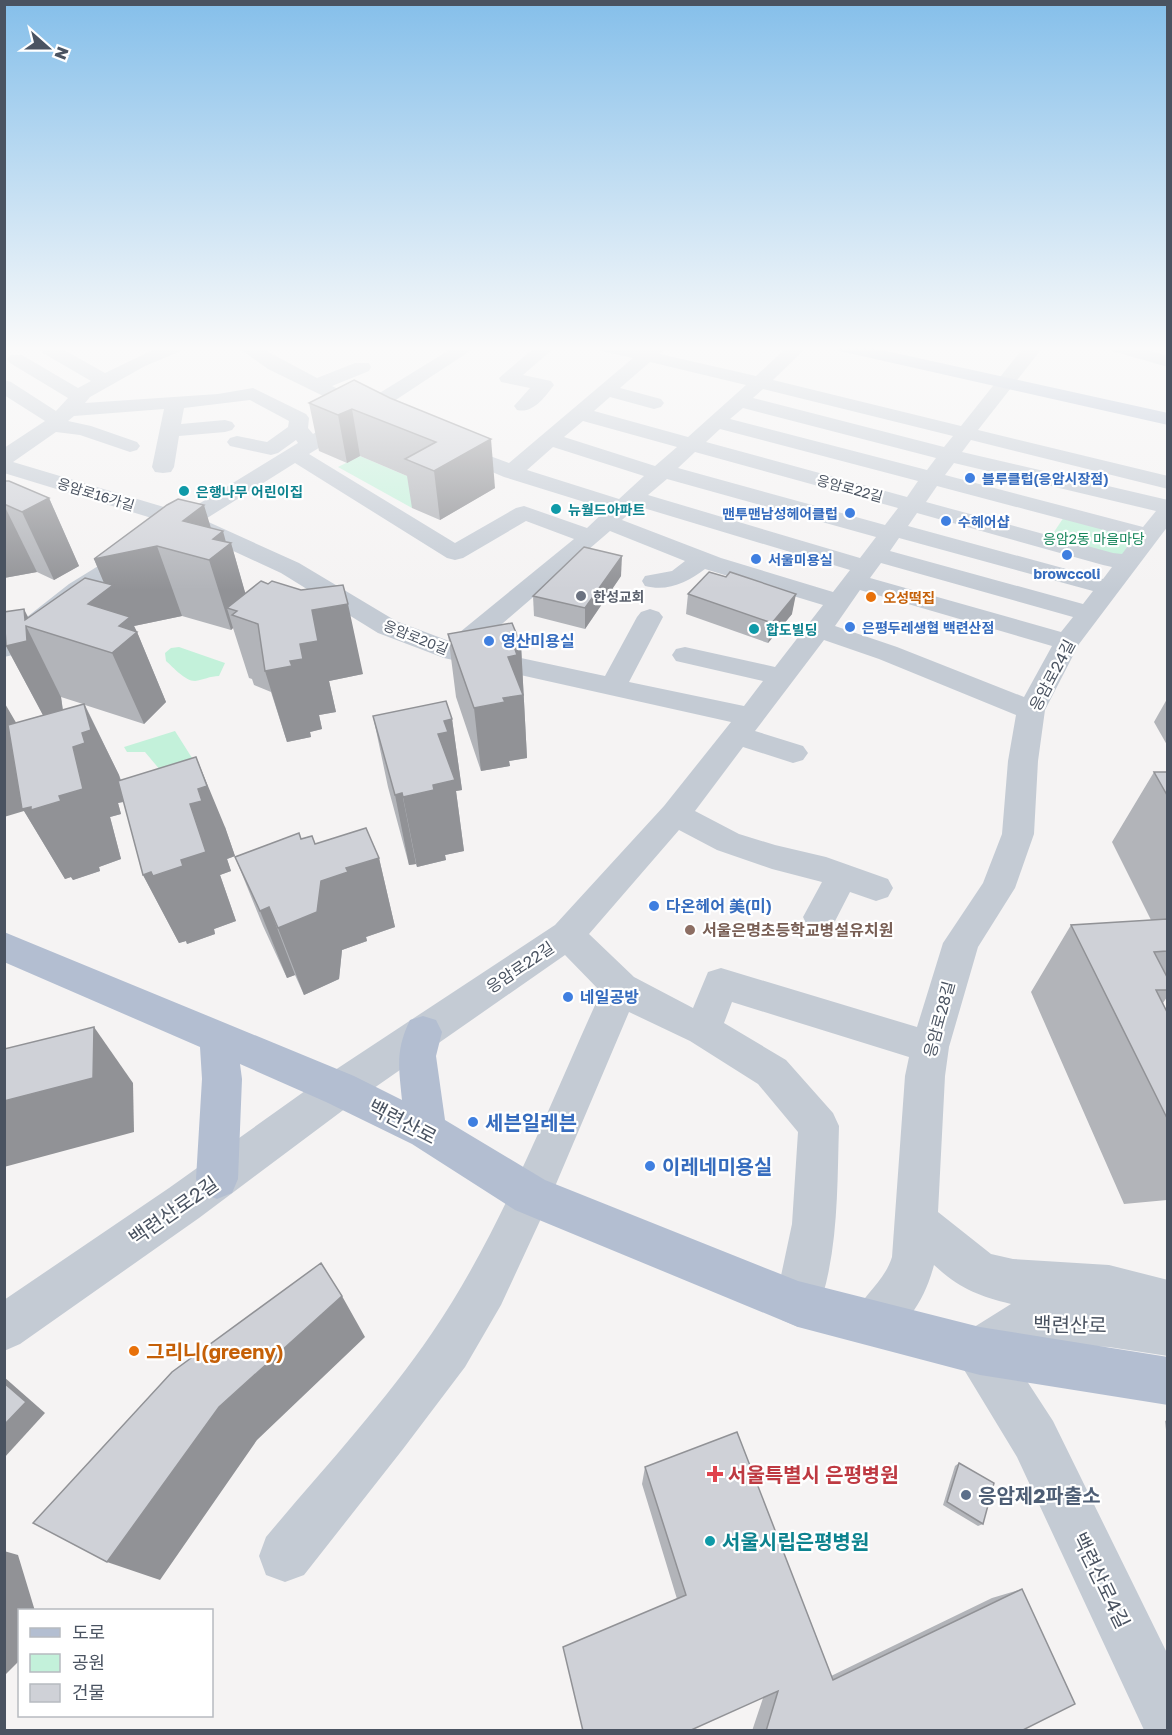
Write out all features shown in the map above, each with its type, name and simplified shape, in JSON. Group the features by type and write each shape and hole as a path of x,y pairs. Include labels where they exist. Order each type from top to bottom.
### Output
{"main road":[{"name":"백련산로","path":"4,946 340,1089 426,1131 530,1195 798,1304 980,1351 1167,1382"},
{"path":"423,1032 417,1056 426,1131"},
{"path":"217,1179 222,1078 218,1037"}],"street":[{"path":"4,458 45,428"},
{"path":"82,428 130,446"},
{"path":"163,467 171,428"},
{"path":"300,428 302,443"},
{"path":"4,649 78,589 189,522 302,443 331,428"},
{"path":"513,472 564,428"},
{"name":"응암로22길","path":"631,428 1112,560 1127,562"},
{"name":"응암로20길","path":"189,522 290,568 387,627 453,652 613,516 711,428"},
{"name":"응암로22길","path":"759,428 1167,483"},
{"name":"응암로22길","path":"844,428 1167,509"},
{"name":"응암로22길","path":"879,428 949,455 1130,532 1148,535"},
{"name":"응암로22길","path":"340,1089 567,935 675,813 819,629 969,428"},
{"path":"170,431 231,434 271,448 302,443 455,553 524,513 613,516 870,561 1108,588"},
{"path":"550,440 661,472 1067,642"},
{"path":"435,441 613,516 702,559 870,561 1090,614"},
{"name":"응암로16가길","path":"4,466 189,522"},
{"name":"응암로24길","path":"1018,834 1023,761 1030,710 1067,642 1167,509"},
{"path":"654,581 679,577 702,559"},
{"path":"612,688 650,617"},
{"path":"819,629 888,653 1030,710"},
{"path":"453,652 612,688 743,726 793,753"},
{"path":"685,655 781,677"},
{"path":"675,813 728,842 876,888"},
{"name":"응암로28길","path":"873,1322 906,1285 914,1257 925,1076 930,1047 961,943 998,888 1018,834"},
{"path":"820,917 842,876"},
{"path":"567,935 621,988 642,1001 703,1029 772,1072 819,1126 814,1224 798,1304"},
{"path":"703,1029 721,983 930,1047"},
{"path":"285,1556 387,1432 448,1350 486,1289 621,988"},
{"name":"백련산로2길","path":"4,1328 217,1179 340,1089"},
{"path":"915,1220 968,1266 984,1275 1013,1282 1109,1288 1167,1303"},
{"name":"백련산로","path":"980,1351 1028,1320 1109,1324 1167,1333"},
{"name":"백련산로4길","path":"980,1351 1035,1439 1167,1718"}],"green space":[{"path":"360,456 442,491 412,508 338,467"},
{"name":"응암2동 마을마당","path":"1066,514 1135,535 1134,558 1061,542 1054,532"},
{"path":"179,647 225,663 219,676 195,681 183,676 166,661 165,653 171,648"},
{"path":"175,731 199,769 166,777 145,752 127,752 124,747"}],"building":[{"path":"400,428 464,428 491,439 434,471 405,459 436,442"},
{"path":"4,481 49,498 22,512 4,504"},
{"path":"178,499 204,505 183,521 223,531 213,539 231,543 209,560 157,546 94,559 167,505"},
{"path":"584,547 622,556 585,608 533,596"},
{"path":"709,572 726,577 730,572 796,594 772,623 688,594"},
{"path":"85,578 113,585 88,604 130,617 119,626 137,632 112,653 26,626 27,641 6,646 4,612 24,609 25,620"},
{"path":"261,581 268,584 272,581 301,590 343,585 348,604 312,610 318,641 300,644 303,659 290,661 292,666 265,671 258,624 232,615 237,611 227,608"},
{"path":"512,623 521,645 514,646 517,655 508,657 523,695 503,698 505,702 474,708 448,634"},
{"path":"446,701 452,719 444,721 448,732 438,734 455,780 433,785 434,790 403,797 402,793 395,795 373,716"},
{"path":"84,704 91,730 82,733 85,743 73,747 83,789 59,796 61,801 31,810 31,807 22,809 8,725"},
{"path":"196,757 207,786 198,789 202,801 190,804 206,852 181,860 183,866 153,876 151,872 143,875 118,781"},
{"path":"1154,772 1167,772 1167,795"},
{"path":"366,828 379,858 346,868 348,872 321,881 317,912 278,928 269,907 260,911 235,857 299,833 301,839 312,836 315,844"},
{"path":"1167,919 1167,951 1154,952 1167,977 1167,990 1156,990 1167,1012 1167,1118 1071,925"},
{"path":"94,1027 93,1078 4,1101 4,1049"},
{"path":"321,1263 342,1296 219,1407 107,1562 33,1523 172,1372"},
{"path":"4,1383 26,1402 4,1425"},
{"name":"서울시립은평병원","path":"737,1432 833,1680 1022,1589 1075,1704 1021,1731 766,1731 778,1691 689,1731 583,1731 563,1647 686,1595 645,1467"},
{"name":"응암제2파출소","path":"959,1463 994,1483 983,1524 947,1502"}],"place":[{"name":"블루클럽(응암시장점)","path":"970,478"},
{"name":"은행나무 어린이집","path":"184,491"},
{"name":"뉴월드아파트","path":"556,509"},
{"name":"맨투맨남성헤어클럽","path":"850,513"},
{"name":"수헤어샵","path":"946,521"},
{"name":"browccoli","path":"1067,555"},
{"name":"서울미용실","path":"756,559"},
{"name":"한성교회","path":"581,596"},
{"name":"오성떡집","path":"871,597"},
{"name":"은평두레생협 백련산점","path":"850,627"},
{"name":"합도빌딩","path":"754,629"},
{"name":"영산미용실","path":"489,641"},
{"name":"다온헤어 美(미)","path":"654,906"},
{"name":"서울은명초등학교병설유치원","path":"690,930"},
{"name":"네일공방","path":"568,997"},
{"name":"세븐일레븐","path":"473,1122"},
{"name":"이레네미용실","path":"650,1166"},
{"name":"그리니(greeny)","path":"134,1351"},
{"name":"서울특별시 은평병원","path":"715,1474"},
{"name":"응암제2파출소","path":"966,1495"},
{"name":"서울시립은평병원","path":"710,1541"}]}
